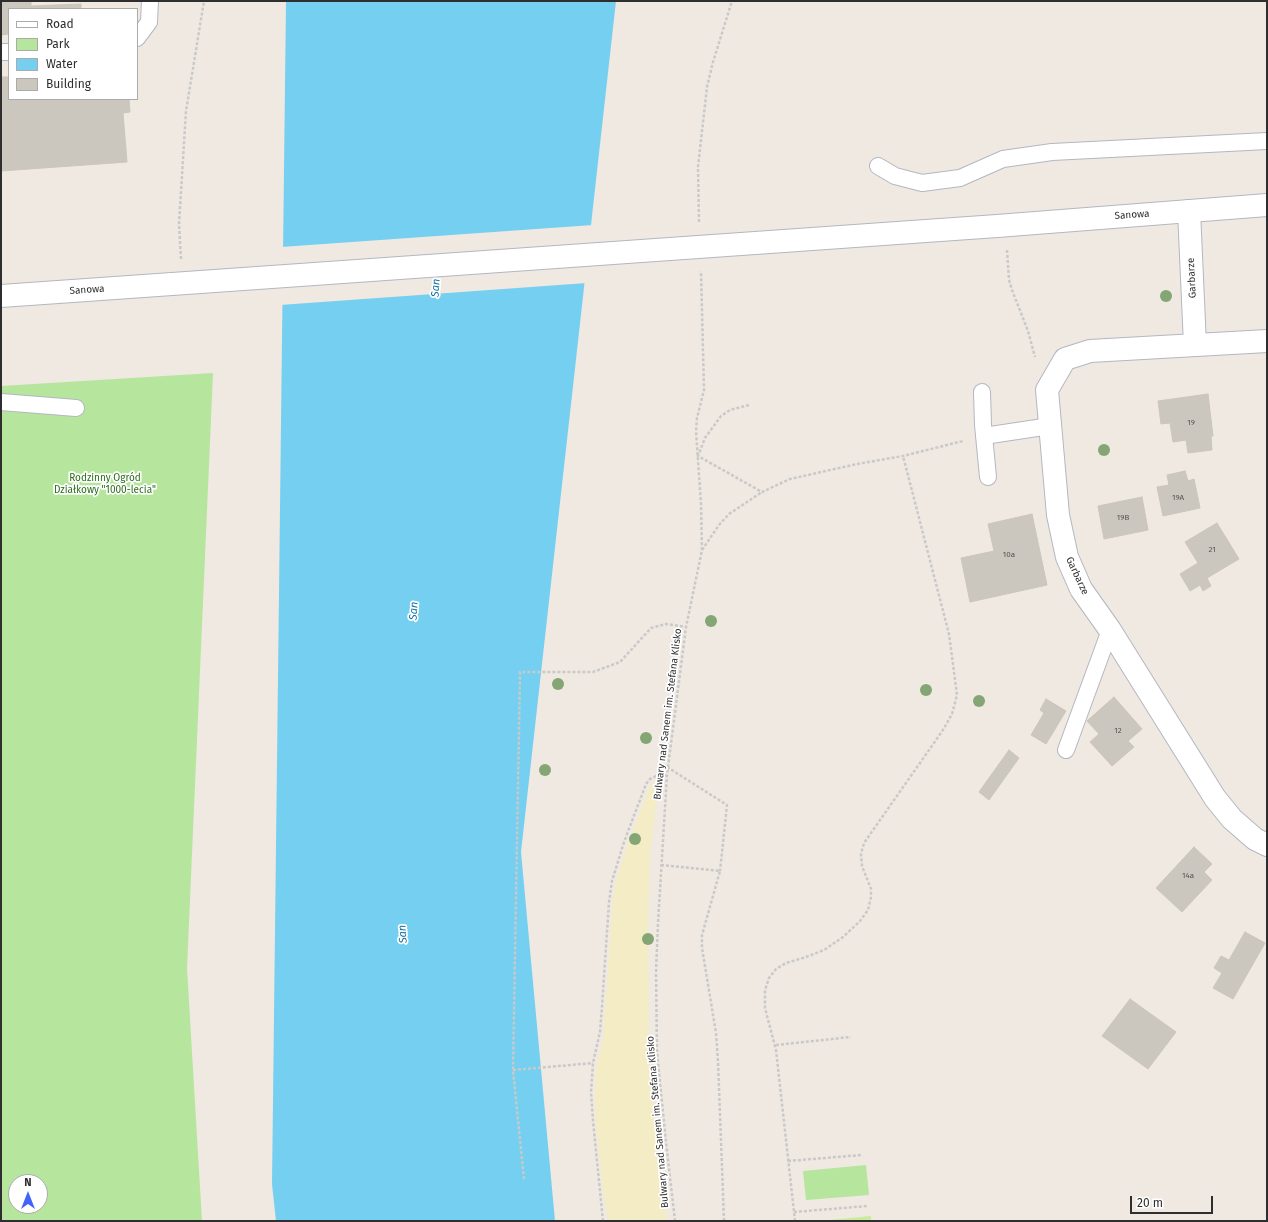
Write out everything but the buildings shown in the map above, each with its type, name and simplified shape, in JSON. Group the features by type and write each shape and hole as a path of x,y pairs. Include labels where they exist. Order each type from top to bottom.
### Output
{"main road":[{"name":"Sanowa","path":"1,296 172,284 1002,235 1189,211 1267,205"},
{"name":"Garbarze","path":"1189,211 1195,345"},
{"name":"Garbarze","path":"1267,341 1090,351 1065,359 1047,390 1058,515 1067,557 1081,589 1110,630 1215,798 1232,819 1256,839 1267,845"}],"lane":[{"path":"138,37 150,22 150,1"},
{"path":"878,166 895,176 922,183 960,178 1004,159 1052,152 1267,141"},
{"path":"982,392 988,477"},
{"path":"1,402 76,408"},
{"path":"984,436 1050,426"},
{"path":"1066,750 1110,630"}],"path":[{"path":"181,262 179,224 186,110 204,1"},
{"path":"699,211 698,167 707,86 732,1"},
{"path":"1002,235 1009,280 1028,331 1035,357"},
{"name":"Bulwary nad Sanem im. Stefana Klisko","path":"676,1221 657,1052 656,972 666,775 686,627 702,550 701,504 696,431 697,418 704,390 702,282"},
{"path":"749,405 730,410 721,416 705,438 698,456 762,492"},
{"path":"702,550 718,525 729,514 762,492 790,479 903,456 984,436"},
{"path":"795,1221 776,1045 771,1033 765,1008 766,990 769,978 776,969 786,963 824,950 843,937 860,921 868,910 871,889 862,866 861,854 864,843 943,730 952,714 957,695 949,634 903,456"},
{"path":"524,1179 513,1070 520,672 593,672 620,662 651,628 666,624 686,627"},
{"path":"667,767 726,805 720,871 704,922 702,935 703,954 716,1033 724,1221"},
{"path":"603,1221 591,1092 593,1063 601,1019 609,902 612,881 624,842 646,784 650,779 656,776 666,775"},
{"path":"662,865 720,871"},
{"path":"776,1045 851,1037"},
{"path":"513,1070 593,1063"},
{"path":"788,1161 861,1155"},
{"path":"794,1212 867,1206"}],"green space":[{"name":"Rodzinny Ogród Działkowy \"1000-lecia\"","path":"213,373 187,968 202,1221 1,1221 1,386"},
{"path":"866,1165 869,1195 806,1200 803,1171"},
{"path":"871,1216 871,1221 819,1221"}],"sand":[{"path":"659,779 650,854 648,930 649,1054 655,1126 667,1221 608,1221 602,1184 595,1114 595,1087 596,1069 603,1039 613,899 616,880 628,843 651,784"}],"water":[{"name":"San","path":"286,1 616,1 521,852 555,1221 276,1221 272,1184"}],"pier":[{"path":"593,225 587,283 280,305 281,247"}]}
